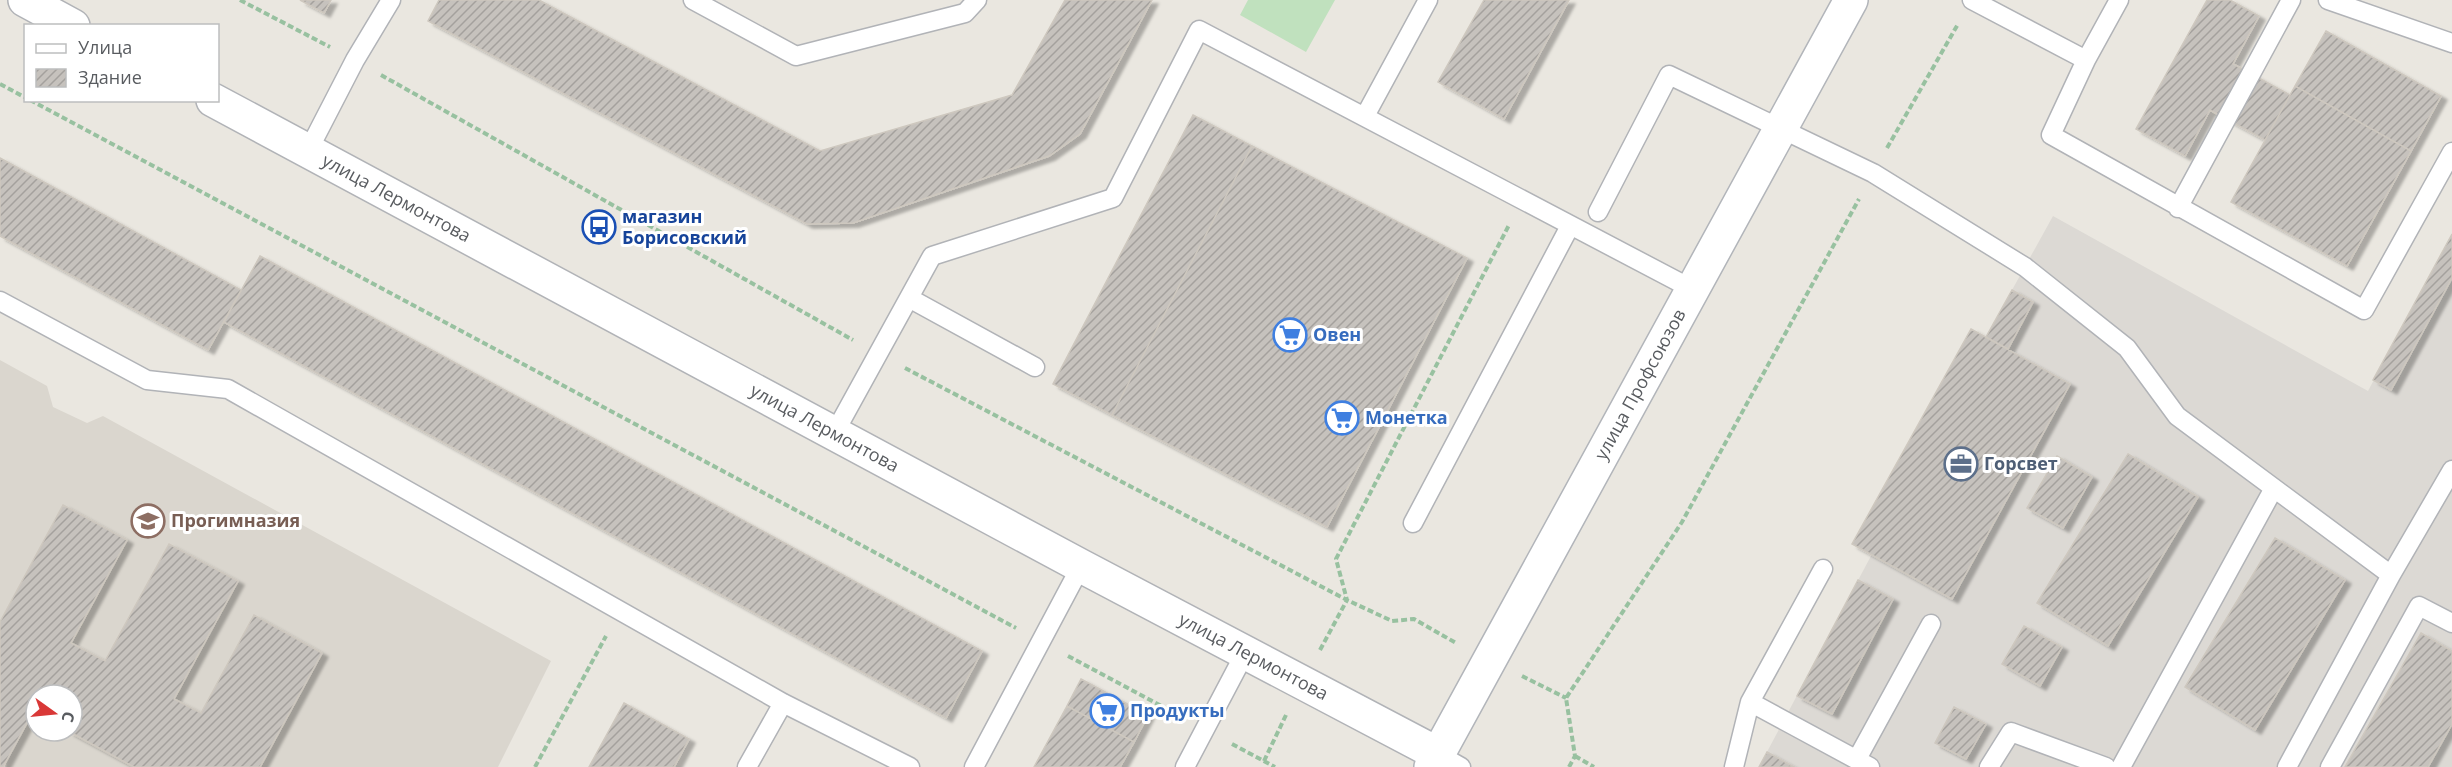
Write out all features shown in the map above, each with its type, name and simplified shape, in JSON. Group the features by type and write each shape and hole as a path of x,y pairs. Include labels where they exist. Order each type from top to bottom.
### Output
{"street":[{"path":"25,0 69,24"},
{"name":"улица Профсоюзов","path":"1443,763 1488,660 1694,290 1851,0"},
{"name":"улица Лермонтова","path":"217,102 1302,683 1443,763"}],"lane":[{"path":"308,151 355,60 391,0"},
{"path":"693,0 796,56 965,14 977,0"},
{"path":"1365,116 1428,0"},
{"path":"1972,0 2086,60"},
{"path":"2119,0 2086,60 2051,135 2364,310 2452,152"},
{"path":"2178,208 2291,0"},
{"path":"2328,0 2452,42"},
{"path":"835,432 932,256 1113,198 1199,30 1694,290"},
{"path":"1598,212 1669,75 1873,173 2025,267 2127,348 2177,416 2391,575"},
{"path":"1413,523 1570,226"},
{"path":"909,298 1035,367"},
{"path":"0,301 147,380 228,389 783,703 910,767"},
{"path":"2286,767 2391,575 2452,470"},
{"path":"2121,767 2274,488"},
{"path":"974,767 1081,566"},
{"path":"1734,767 1750,702 1823,569"},
{"path":"2330,767 2419,606 2452,623"},
{"path":"1750,702 1863,763 1931,624"},
{"path":"1185,767 1245,653"},
{"path":"747,767 783,703"},
{"path":"1989,767 2011,732 2106,767"}],"path":[{"path":"1569,767 1575,756 1566,698 1682,522 1873,173 1960,20"},
{"path":"0,84 24,97"},
{"path":"34,102 1275,767"},
{"path":"1264,761 1302,683 1347,600 1336,559 1522,200"},
{"path":"535,767 620,611"},
{"path":"1575,756 1594,767"}],"shaded area":[{"name":"Горсвет","path":"2053,216 2368,391 2452,234 2452,767 1759,767 1872,554 2070,384 1986,337"},
{"name":"Прогимназия","path":"0,360 47,386 53,407 87,423 103,416 551,661 498,767 0,767"}],"green space":[{"path":"1248,0 1335,0 1306,52 1240,15"}],"building":[{"path":"300,0 331,0 324,13"},
{"path":"439,0 539,0 820,151 1012,95 1065,0 1152,0 1080,134 1049,156 853,223 807,224 428,21"},
{"path":"1484,0 1569,0 1504,119 1438,82"},
{"path":"2207,0 2230,0 2259,16 2233,64 2290,95 2265,140 2210,110 2185,156 2136,129"},
{"path":"2326,31 2441,96 2411,151 2295,86"},
{"path":"2295,86 2411,151 2347,266 2231,202"},
{"path":"1193,115 1252,146 1112,415 1053,384"},
{"name":"Овен","path":"1252,146 1467,258 1327,527 1112,415"},
{"path":"0,158 241,290 208,350 0,236"},
{"path":"2452,234 2452,278 2391,390 2373,380"},
{"path":"260,256 982,651 946,718 224,322"},
{"path":"2012,290 2033,302 2008,349 1986,337"},
{"name":"Горсвет","path":"1971,329 2070,384 1952,599 1852,544"},
{"path":"2128,454 2198,497 2108,646 2037,603"},
{"path":"2057,456 2092,477 2063,528 2027,508"},
{"path":"63,505 127,540 71,643 105,661 169,544 238,581 174,699 201,713 254,615 322,653 260,767 134,767 84,740 84,683 24,683 24,728 3,767 0,767 0,622"},
{"path":"2275,538 2345,580 2255,730 2185,687"},
{"path":"1858,580 1893,599 1832,714 1797,696"},
{"path":"2024,626 2062,647 2040,686 2002,664"},
{"path":"2421,633 2452,651 2452,724 2428,767 2345,767"},
{"name":"Продукты","path":"1081,679 1148,715 1134,742 1067,706"},
{"path":"624,703 689,739 674,767 589,767"},
{"path":"1067,706 1134,742 1120,767 1034,767"},
{"path":"1954,707 1986,724 1966,759 1935,743"},
{"path":"1767,752 1794,767 1759,767"}],"place":[{"name":"магазин Борисовский","path":"599,227"},
{"name":"Овен","path":"1290,335"},
{"name":"Монетка","path":"1342,418"},
{"name":"Горсвет","path":"1961,464"},
{"name":"Прогимназия","path":"148,521"},
{"name":"Продукты","path":"1107,711"}]}
